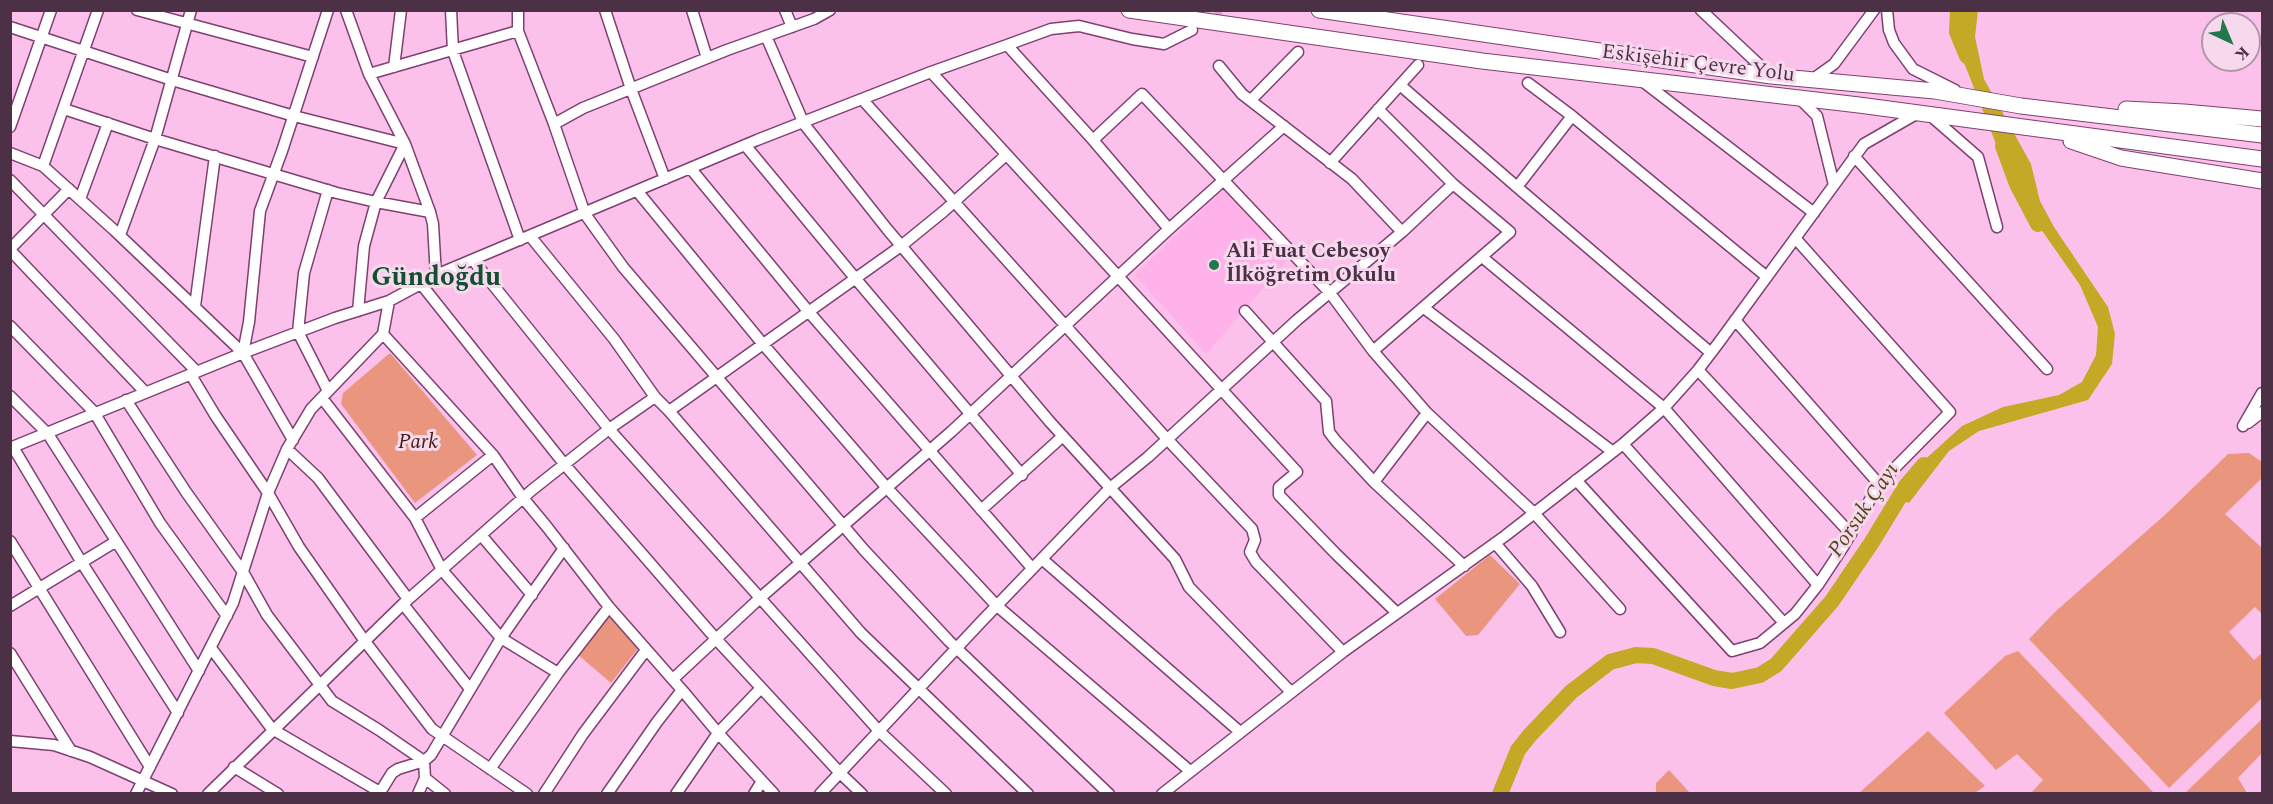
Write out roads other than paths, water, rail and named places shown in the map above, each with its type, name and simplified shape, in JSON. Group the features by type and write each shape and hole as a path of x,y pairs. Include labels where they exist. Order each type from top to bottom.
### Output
{"highway":[{"name":"Eskişehir Çevre Yolu","path":"1129,10 1482,61 1799,98 2262,159"},
{"name":"Eskişehir Çevre Yolu","path":"1319,10 1771,76 1935,91 2021,106 2262,135"},
{"path":"2021,106 2184,112 2262,119"},
{"path":"2037,130 2121,158 2262,181"}],"street":[{"path":"10,127 51,10"},
{"path":"43,166 98,10"},
{"path":"137,10 313,57"},
{"path":"120,235 155,139 191,10"},
{"path":"243,353 249,322 260,211 328,10"},
{"path":"346,10 369,74 405,144 430,212 433,224 436,276"},
{"path":"394,67 401,10"},
{"path":"451,10 453,51 525,238 614,339 656,397 861,633 1028,794"},
{"path":"518,10 518,31 554,124 585,214 623,267 844,526 957,648 1109,794"},
{"path":"605,10 631,89 665,179"},
{"path":"692,10 707,58"},
{"path":"785,10 792,27"},
{"path":"554,124 582,108 792,27 830,10"},
{"path":"1701,10 1771,76"},
{"path":"1813,79 1834,64 1874,10"},
{"path":"1887,10 1889,30 1894,43 1913,69 1969,96"},
{"path":"10,27 172,80 294,116 405,144"},
{"path":"178,713 82,563 12,447 243,353 389,301 436,276 745,145 931,72 1052,29 1079,27 1164,44 1192,30"},
{"path":"369,74 518,31"},
{"path":"766,36 804,123 901,246 1063,436 1175,559 1189,587 1291,692"},
{"path":"1007,45 1169,229"},
{"path":"1251,100 1298,52"},
{"path":"1330,163 1418,65"},
{"path":"1219,66 1242,94 1352,179 1402,232"},
{"path":"931,72 1297,472 1279,488 1279,495 1397,613"},
{"path":"1639,79 1814,213"},
{"path":"1528,83 1572,116 1767,277"},
{"path":"1400,85 1710,353"},
{"path":"1092,140 1142,94 1330,293 1373,351 1427,413 1534,513 1620,609"},
{"path":"1799,98 1817,116 1834,185"},
{"path":"862,99 1167,439 1252,529 1255,540 1250,552 1256,562 1343,652"},
{"path":"64,109 155,139 328,190 430,212"},
{"path":"1373,351 1510,232 1453,184 1378,109"},
{"path":"1162,794 1343,652 1495,543 1613,452 1664,408 1698,370 1864,144 1924,114 1978,157 1997,226"},
{"path":"1516,187 1572,116"},
{"path":"80,199 108,123"},
{"path":"673,679 760,598 1012,377 1169,229 1284,126"},
{"path":"358,311 364,246 376,202 405,144"},
{"path":"745,145 1022,475"},
{"path":"10,153 43,166 120,235 243,353 290,445 318,478 470,689"},
{"path":"195,306 215,156"},
{"path":"669,411 901,246 1006,156"},
{"path":"1854,156 2047,369"},
{"path":"691,169 808,311 1032,568"},
{"path":"10,180 45,214 194,374 215,415 268,493 299,547 364,640 432,729 527,794"},
{"path":"820,794 996,605 1110,488 1273,341 1402,232 1453,184"},
{"path":"69,189 10,249 145,392"},
{"path":"328,190 304,273 298,332 325,394 415,518 442,570 501,638 558,673"},
{"path":"638,192 762,344 887,488 996,605 1190,771"},
{"path":"1576,480 1732,651 1760,643 1795,614 1818,585 1851,534 1879,484 1950,412 1796,239"},
{"path":"1482,257 1664,408 1818,585"},
{"path":"473,260 609,429 879,731 946,794"},
{"path":"421,284 565,465 716,639 862,794"},
{"path":"136,794 233,603 268,493 290,445 325,394 383,334 389,301"},
{"path":"1424,308 1613,452"},
{"path":"1245,311 1326,400 1329,432 1374,482 1464,566"},
{"path":"1735,320 1879,484"},
{"path":"10,326 94,412 160,523 227,616"},
{"path":"383,334 493,455 523,498 609,607 774,794"},
{"path":"1698,370 1851,534"},
{"path":"2262,393 2243,426 2262,412"},
{"path":"10,396 48,434 199,672"},
{"path":"208,794 364,640 481,535 609,429 656,397"},
{"path":"126,400 186,492 243,572 267,615 332,701 380,730 424,761"},
{"path":"1374,482 1427,413"},
{"path":"981,510 1063,436"},
{"path":"1623,444 1784,623"},
{"path":"415,518 493,455"},
{"path":"481,535 532,595"},
{"path":"10,541 150,767"},
{"path":"10,606 115,542"},
{"path":"1495,543 1533,586 1560,632"},
{"path":"211,648 272,729 380,793 392,773 424,761 431,754 501,638 564,548"},
{"path":"1042,559 1240,732"},
{"path":"490,769 558,673 609,607"},
{"path":"544,794 583,734 646,650"},
{"path":"10,653 71,751"},
{"path":"676,794 718,733 761,688"},
{"path":"607,794 682,690"},
{"path":"10,741 54,745 143,780 172,794"},
{"path":"418,794 425,778 424,761"},
{"path":"234,767 278,794"},
{"path":"425,778 445,794"},
{"path":"754,794 762,781"}],"waterway":[{"name":"Porsuk Çayı","path":"1958,10 1957,32 1967,56"},
{"name":"Porsuk Çayı","path":"2003,146 2017,184 2038,224"},
{"name":"Porsuk Çayı","path":"1500,794 1518,750 1530,735 1571,692 1610,662 1636,655 1653,656 1714,678 1732,681 1760,675 1776,665 1832,601 1906,486 1924,465"}],"tunnel":[{"path":"1203,22 1220,10"}],"place":[{"name":"Ali Fuat Cebesoy İlköğretim Okulu","path":"1214,265"}],"district":[{"name":"Gündoğdu","path":"436,280"}],"park label":[{"name":"Park","path":"418,444"}]}
